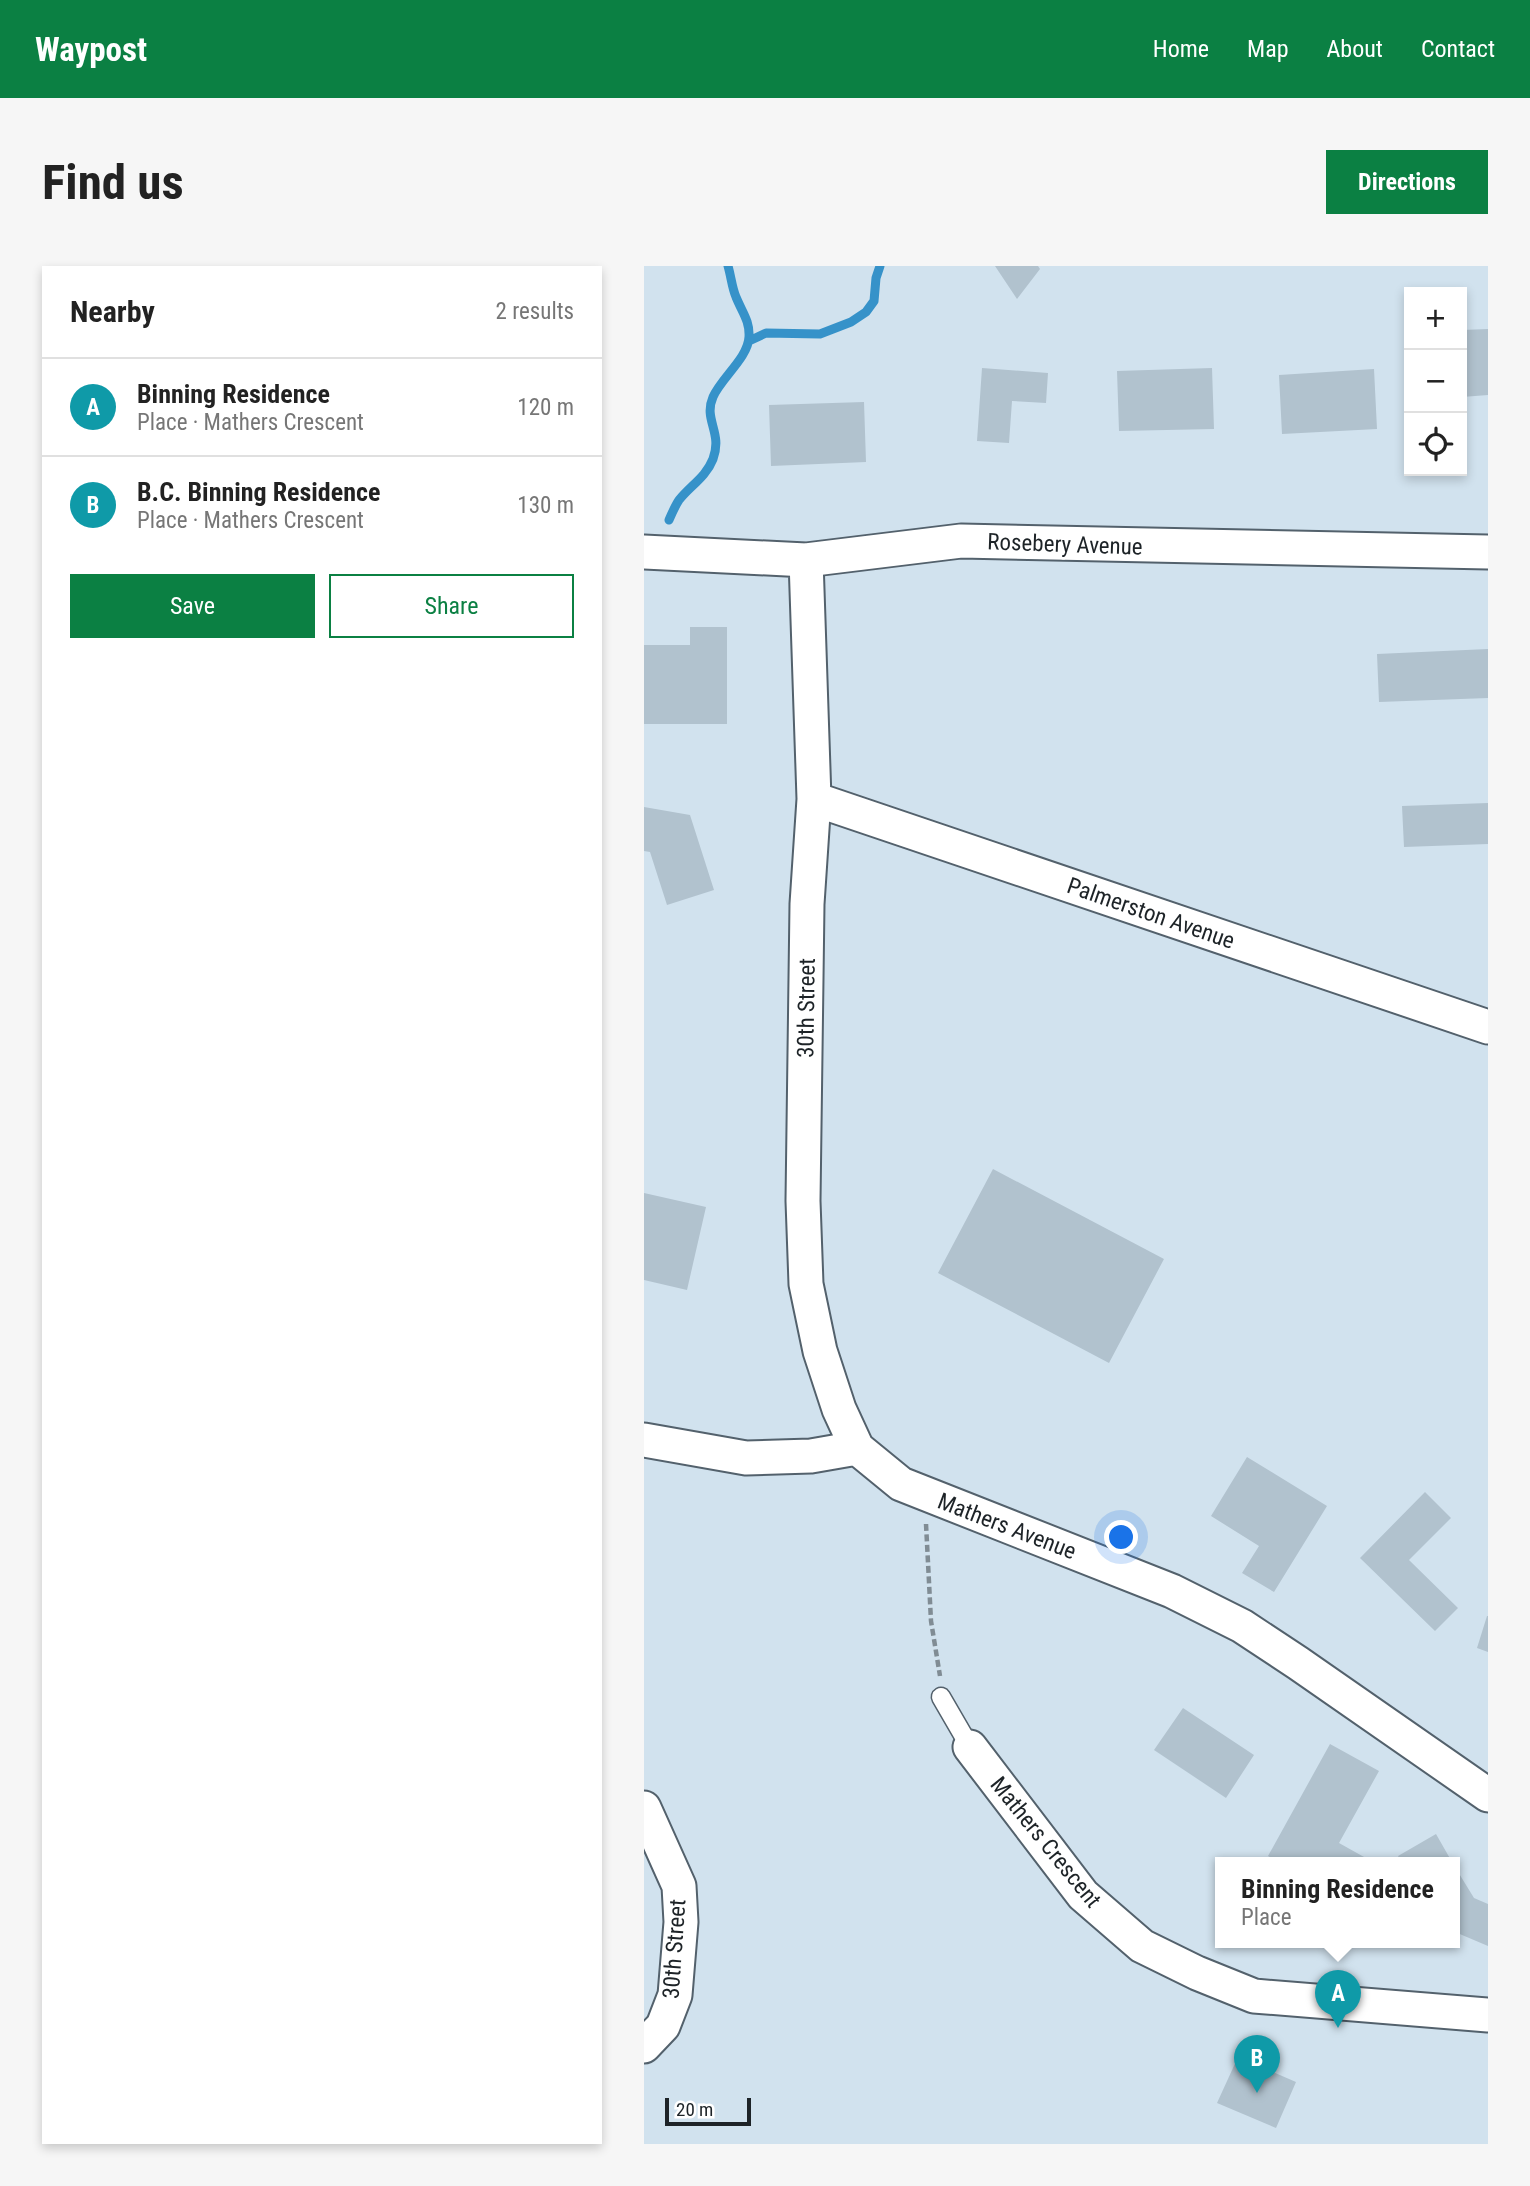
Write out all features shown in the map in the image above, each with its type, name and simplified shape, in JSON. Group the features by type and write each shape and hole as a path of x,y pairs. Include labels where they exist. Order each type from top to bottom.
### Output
{"street":[{"name":"Rosebery Avenue","path":"644,552 806,560 961,541 1488,552"},
{"name":"30th Street","path":"806,560 814,799 807,904 803,1201 806,1284 820,1351 839,1409 857,1448"},
{"name":"Palmerston Avenue","path":"814,799 1488,1027"},
{"path":"644,1440 746,1458 811,1456 857,1448"},
{"name":"Mathers Avenue","path":"857,1448 901,1484 1172,1591 1242,1626 1488,1795"},
{"name":"Mathers Crescent","path":"970,1747 1083,1895 1142,1946 1197,1973 1254,1996 1488,2015"},
{"name":"30th Street","path":"644,1808 679,1886 681,1922 675,1995 663,2026 644,2046"}],"lane":[{"path":"941,1697 970,1747"}],"path":[{"path":"930,1496 926,1527 931,1620 939,1663 941,1697"}],"building":[{"path":"995,266 1038,266 1040,269 1017,299"},
{"path":"1488,329 1488,395 1467,397 1467,330"},
{"path":"982,368 1048,373 1046,403 1012,401 1009,443 977,441"},
{"path":"1212,368 1214,429 1119,431 1117,371"},
{"path":"1374,369 1377,429 1282,434 1279,375"},
{"path":"864,402 866,462 771,466 769,405"},
{"path":"690,627 727,627 727,724 644,724 644,645 690,645"},
{"path":"1488,649 1488,698 1379,702 1377,654"},
{"path":"1488,803 1488,844 1404,847 1402,806"},
{"path":"644,807 690,815 714,890 667,905 650,852 644,851"},
{"path":"993,1169 1164,1259 1109,1363 938,1273"},
{"path":"644,1193 706,1207 687,1290 644,1280"},
{"path":"1247,1457 1327,1506 1274,1592 1242,1573 1259,1546 1211,1516"},
{"path":"1425,1492 1451,1518 1409,1560 1458,1608 1435,1631 1360,1558"},
{"path":"1488,1616 1488,1652 1477,1648"},
{"path":"1183,1708 1254,1755 1226,1798 1154,1750"},
{"path":"1330,1744 1379,1771 1339,1843 1364,1857 1268,1856"},
{"path":"1436,1834 1449,1857 1398,1857"},
{"path":"1460,1875 1474,1898 1488,1904 1488,1946 1460,1934"},
{"path":"1238,2057 1296,2082 1276,2128 1217,2103"}],"waterway":[{"path":"669,520 679,500 702,476 713,459 716,441 710,413 713,397 744,353 749,337 748,326 728,266"},
{"path":"749,341 766,333 820,334 851,322 866,312 874,301 880,266"}],"place":[{"name":"Binning Residence","path":"1338,2028"},
{"name":"B.C. Binning Residence","path":"1257,2093"}]}
